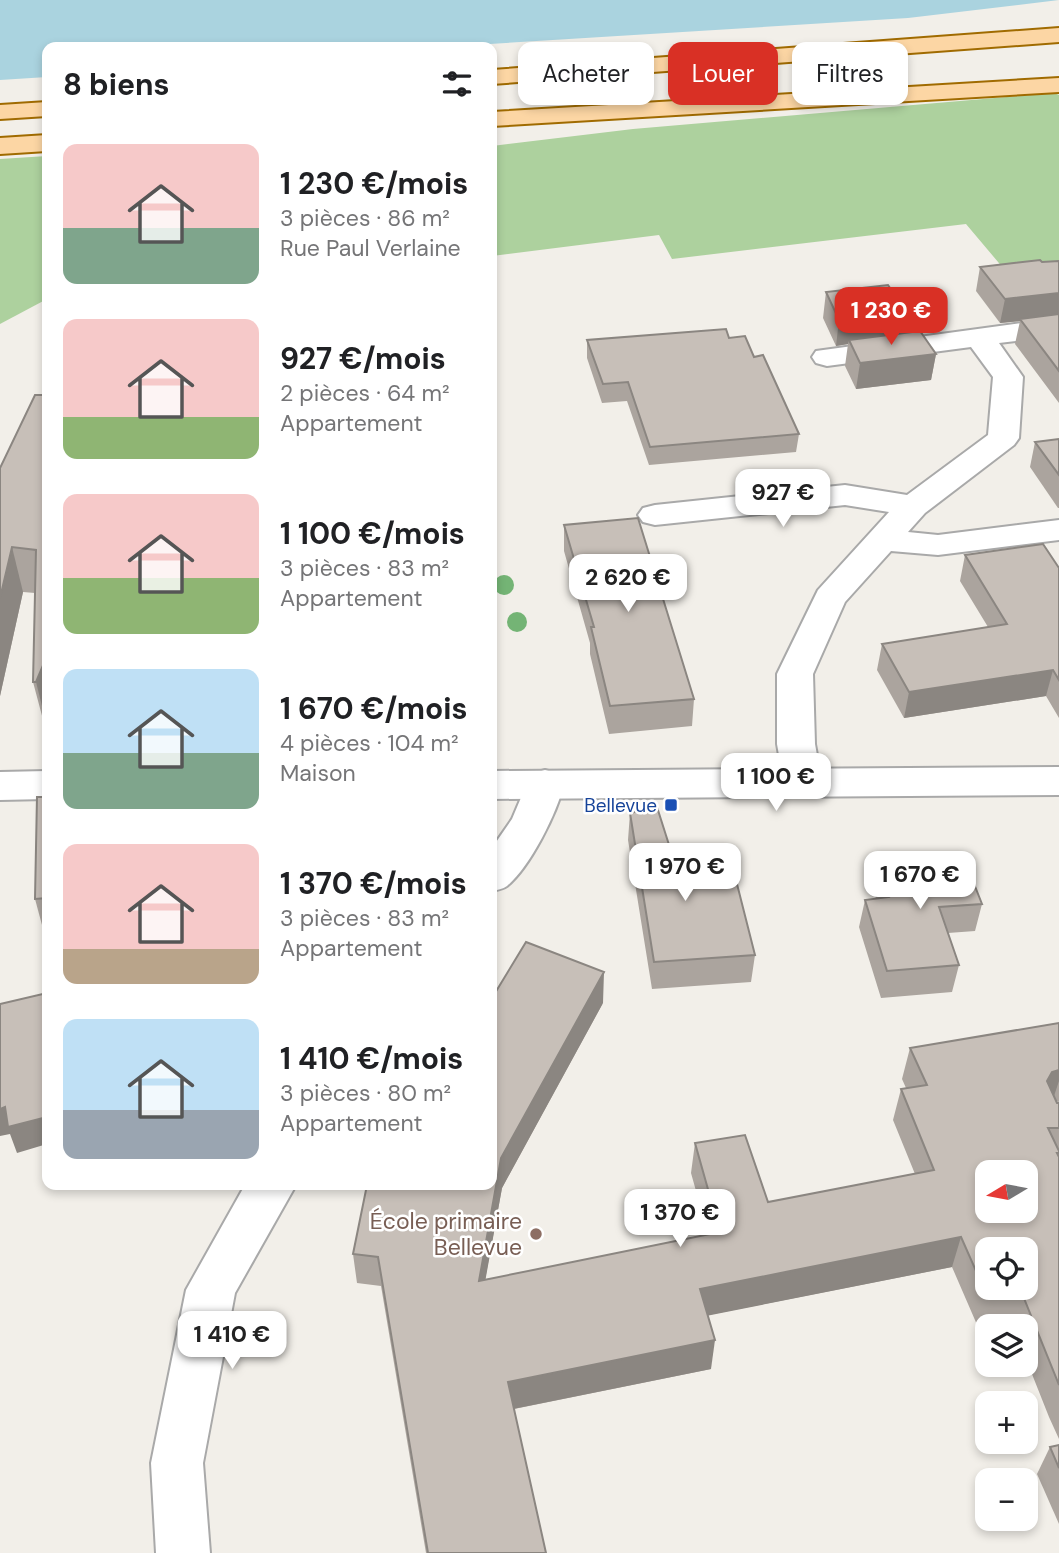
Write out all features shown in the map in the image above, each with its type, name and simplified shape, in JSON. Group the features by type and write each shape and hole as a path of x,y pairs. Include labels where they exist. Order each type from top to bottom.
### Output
{"main road":[{"path":"497,76 1059,35"},
{"path":"497,119 1059,85"},
{"path":"0,112 42,109"},
{"path":"0,146 42,143"}],"street":[{"path":"827,357 1059,327"},
{"path":"803,783 796,744 795,674 831,598 913,506 1003,438 1008,377 979,337"},
{"path":"655,515 845,495 913,506"},
{"path":"884,541 938,545 1059,530"},
{"path":"497,785 1059,781"},
{"path":"497,870 539,810 545,784"},
{"path":"0,786 42,785"},
{"path":"183,1553 177,1463 211,1290 254,1211 269,1190"}],"green space":[{"path":"1054,93 1059,95 1059,269 1009,275 966,224 672,259 659,235 497,255 497,145 633,129"},
{"path":"42,156 42,302 0,324 0,159"}],"water":[{"path":"0,0 1059,0 908,18 497,44 42,42 42,77 0,80"}],"building":[{"path":"1040,260 1059,261 1059,293 1005,299 980,267"},
{"path":"888,285 906,311 839,320 826,292"},
{"path":"1059,314 1059,371 1020,319"},
{"path":"726,329 729,338 745,336 754,357 763,355 799,434 650,447 628,382 603,384 587,340"},
{"path":"920,331 936,354 860,363 849,340"},
{"path":"35,395 42,395 42,668 36,682 33,682 36,550 12,547 0,598 0,468"},
{"path":"1059,439 1059,475 1035,442"},
{"path":"638,518 694,699 610,706 591,627 594,627 564,525"},
{"path":"1043,544 1059,568 1059,680 1053,670 909,692 882,644 1007,624 965,555"},
{"path":"37,797 42,797 42,898 35,899"},
{"path":"657,807 683,889 737,884 755,955 654,962 630,813"},
{"path":"963,856 982,904 939,907 959,965 887,971 865,900 889,897 879,863"},
{"path":"526,942 604,972 501,1158 497,1180 497,990"},
{"path":"42,994 42,1118 8,1127 5,1107 0,1109 0,1004"},
{"path":"1059,1023 1059,1070 1052,1072 1047,1081 1059,1103 1059,1128 1048,1128 1059,1151 1059,1385 1038,1333 1038,1314 1030,1314 1025,1300 1038,1300 1038,1237 975,1237 975,1269 961,1237 700,1289 715,1340 508,1382 546,1553 428,1553 378,1257 353,1254 366,1190 495,1190 479,1281 720,1232 695,1143 745,1135 768,1202 934,1170 901,1089 927,1085 910,1048"},
{"path":"1059,1445 1059,1468 1050,1447"}],"place":[{"name":"Bellevue","path":"671,805"},
{"name":"École primaire Bellevue","path":"536,1234"}]}
